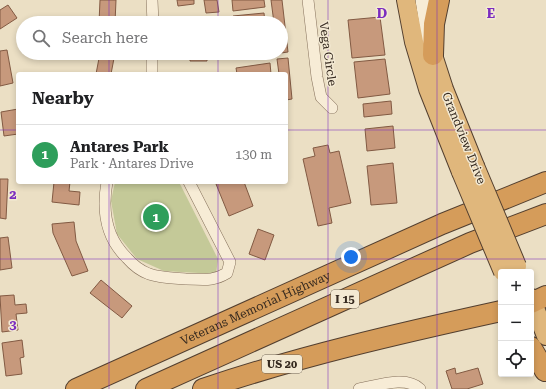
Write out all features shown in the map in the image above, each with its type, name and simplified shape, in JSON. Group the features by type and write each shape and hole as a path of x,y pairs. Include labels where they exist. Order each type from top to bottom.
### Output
{"highway":[{"name":"Grandview Drive","path":"406,0 414,42 428,89 468,169 513,269"},
{"path":"433,55 434,24 439,0"},
{"name":"Grandview Drive","path":"433,55 468,169"},
{"path":"442,224 546,172"},
{"name":"Veterans Memorial Highway","path":"76,389 442,224 546,182"},
{"name":"I 15","path":"146,389 470,244 546,214"},
{"path":"535,300 546,336"},
{"path":"463,320 498,312"},
{"name":"US 20","path":"202,389 286,363 463,320 498,323"},
{"path":"532,341 545,372"},
{"path":"534,352 545,372"}],"main road":[{"name":"Grandview Drive","path":"423,0 433,55"}],"street":[{"path":"152,0 153,16"},
{"name":"Vega Circle","path":"308,0 317,77 321,97 332,108"},
{"path":"152,60 152,72"},
{"path":"106,184 104,195 106,226 117,248 134,265 148,274 165,278 216,280 227,273 230,262 190,184"},
{"path":"359,389 400,382 416,385 420,389"}],"green space":[{"path":"115,184 180,184 218,259 216,274 164,271 137,259 117,234 111,201"}],"building":[{"path":"100,0 116,0 115,16 99,16"},
{"path":"177,0 194,0 194,4 178,6"},
{"path":"204,0 217,0 219,12 206,13"},
{"path":"232,0 264,0 265,7 233,11"},
{"path":"271,0 282,0 284,16 273,16"},
{"path":"8,5 16,19 0,29 0,10"},
{"path":"264,13 264,16 233,16"},
{"path":"380,17 385,55 352,58 348,20"},
{"path":"7,50 13,83 0,86 0,51"},
{"path":"288,58 292,99 288,100 288,72 279,72 277,60 288,60"},
{"path":"385,59 390,94 358,98 354,62"},
{"path":"99,60 114,60 111,72 96,72"},
{"path":"190,60 207,60 207,61"},
{"path":"270,63 271,72 237,72 236,68"},
{"path":"391,101 392,114 364,117 363,104"},
{"path":"16,109 16,134 4,136 1,112"},
{"path":"393,126 395,148 367,151 365,129"},
{"path":"328,145 330,153 339,151 351,203 329,208 332,223 318,226 303,159 315,156 313,148"},
{"path":"393,163 397,203 371,205 367,166"},
{"path":"0,179 8,179 6,219 0,218"},
{"path":"54,184 70,184 69,191 80,192 79,205 52,202"},
{"path":"216,184 245,184 253,206 229,216"},
{"path":"74,222 76,241 88,271 72,276 53,233 52,224"},
{"path":"258,229 274,235 265,260 249,254"},
{"path":"8,237 12,268 0,270 0,238"},
{"path":"101,280 132,306 122,318 90,293"},
{"path":"14,295 15,305 26,304 27,313 16,314 18,330 2,332 0,296"},
{"path":"22,340 24,357 20,358 22,374 6,376 2,343"},
{"path":"455,368 456,374 478,368 483,384 467,389 452,389 446,371"}],"place":[{"name":"Antares Park","path":"156,217"}]}
